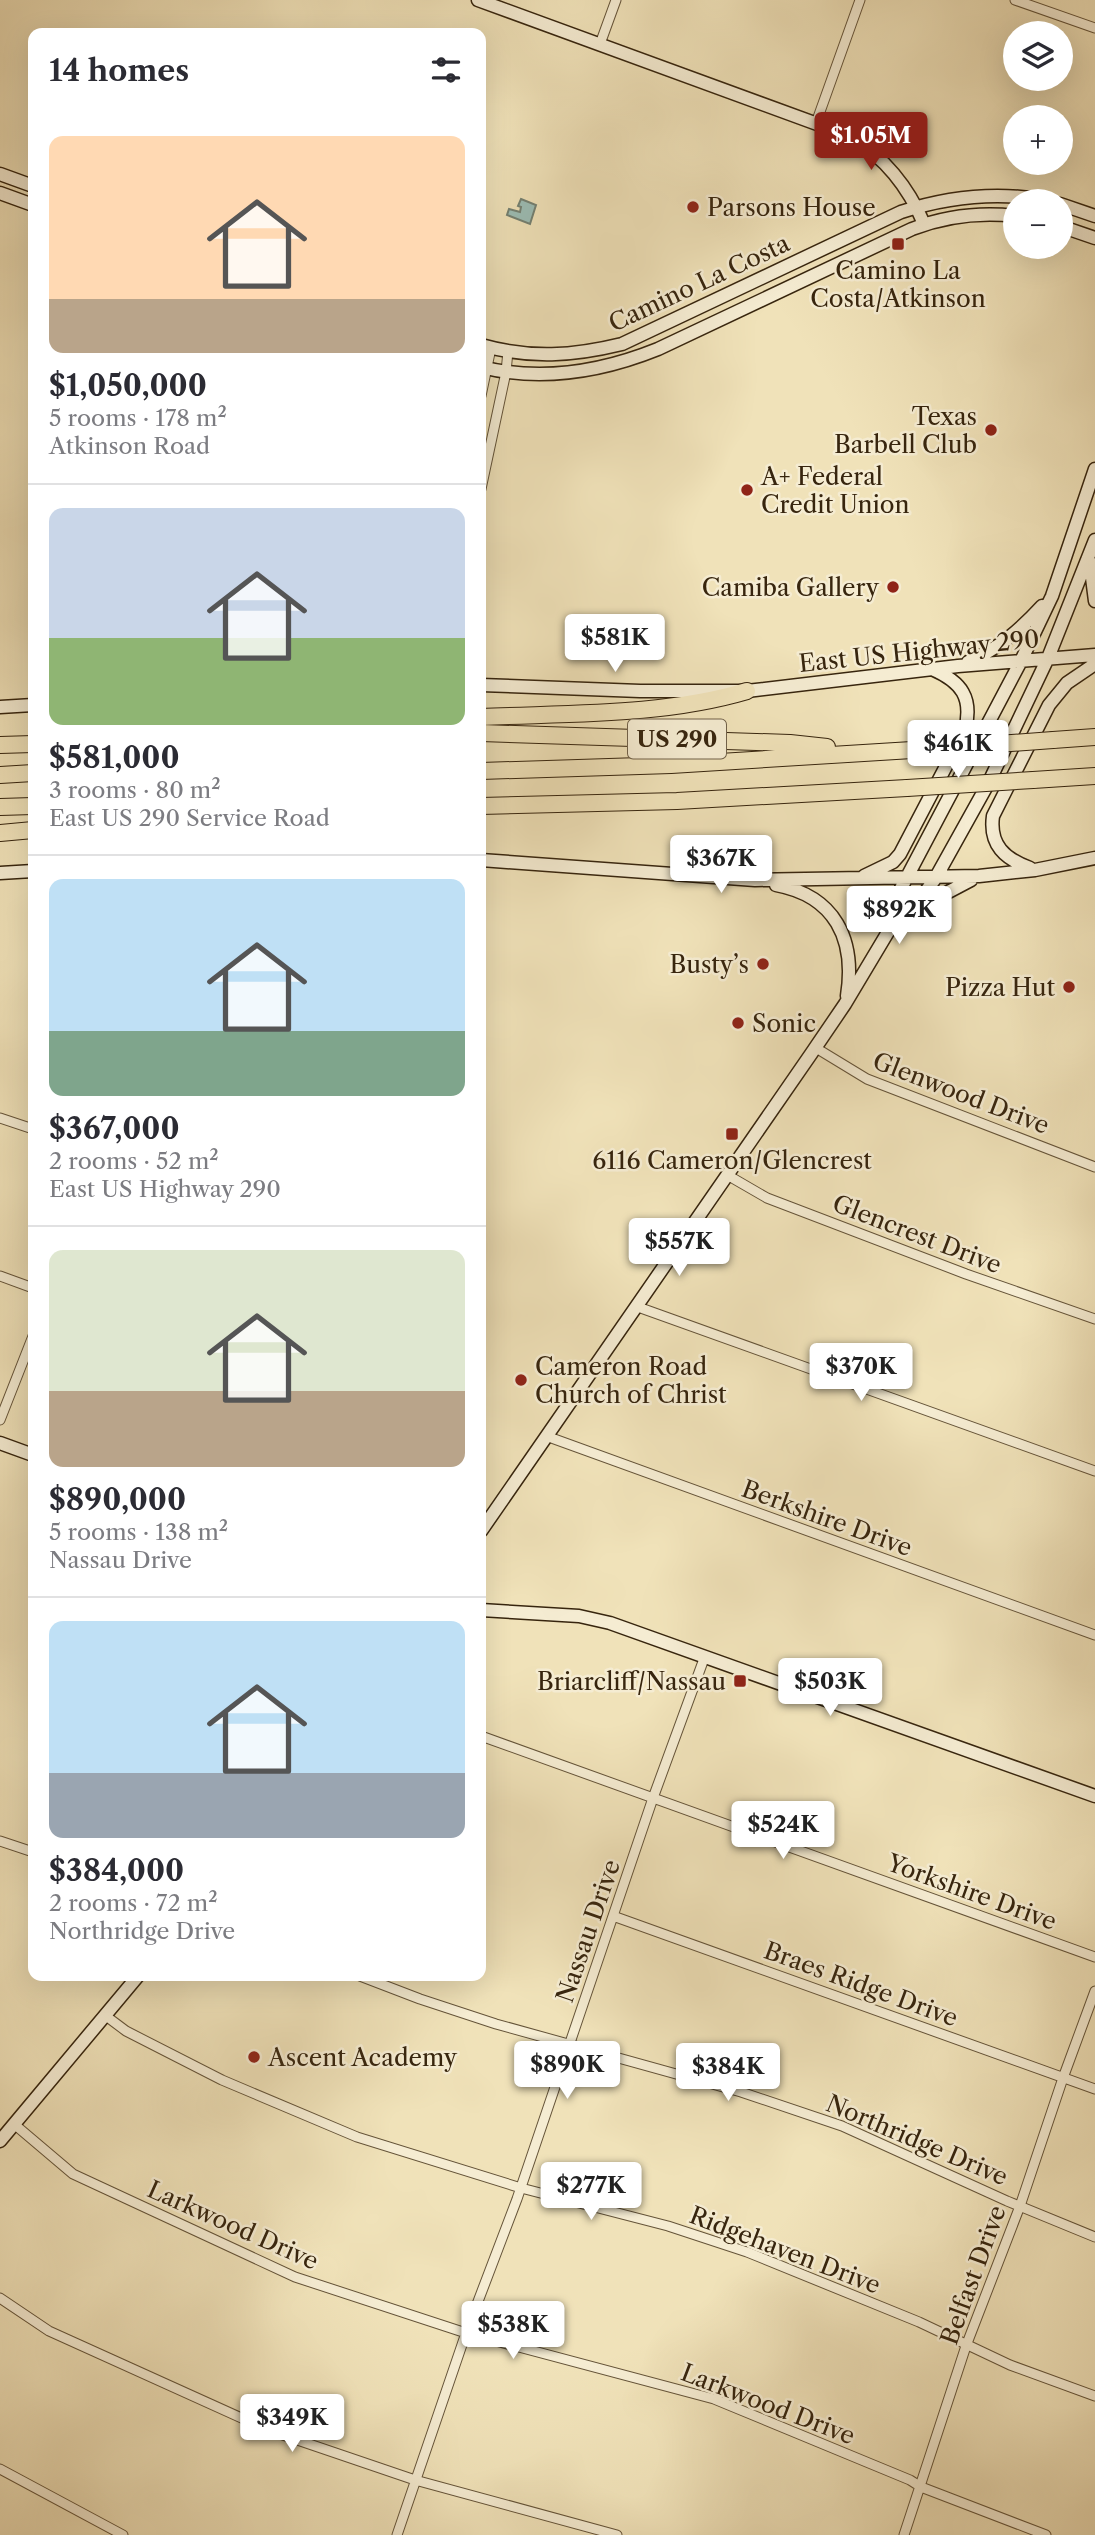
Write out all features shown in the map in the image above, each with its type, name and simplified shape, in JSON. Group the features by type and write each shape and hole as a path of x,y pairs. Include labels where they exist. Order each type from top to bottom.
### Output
{"highway":[{"path":"486,717 636,711 717,700 747,691"},
{"name":"US 290","path":"486,733 790,743 872,751 1095,737"},
{"path":"0,746 28,744"},
{"path":"486,771 671,765 872,751"},
{"path":"0,775 28,773"},
{"path":"486,806 704,800 1095,776"},
{"path":"0,807 28,806"},
{"path":"0,833 28,830"}],"main road":[{"path":"478,0 850,136 888,165 917,207 923,224"},
{"path":"0,174 28,184"},
{"path":"0,193 28,203"},
{"name":"Camino La Costa","path":"486,347 562,356 622,344 917,207 981,195 1003,196"},
{"path":"1073,208 1095,216"},
{"name":"Camino La Costa","path":"486,367 506,372 566,374 626,362 923,224 960,215 1003,215"},
{"path":"1073,230 1095,238"},
{"path":"486,1524 816,1048 894,922 898,896 906,879 1021,661 1052,596 1095,469"},
{"path":"912,911 935,879 989,782 1048,658 1095,540"},
{"path":"1090,554 1091,584 1095,601"},
{"path":"958,666 1007,641 1052,596"},
{"name":"East US Highway 290","path":"486,685 640,691 747,691 958,666 1095,655"},
{"path":"1035,870 1005,857 993,838 993,816 1049,705 1067,683 1095,664"},
{"path":"857,878 884,867 900,854 965,730 968,709 962,690 946,675 931,669"},
{"path":"0,707 28,705"},
{"path":"486,860 755,880 935,879 1035,870 1095,858"},
{"path":"0,873 28,871"},
{"path":"894,922 979,876"},
{"path":"755,880 810,895 823,904 833,917 843,934 848,951 850,967 845,1004"},
{"path":"0,1443 28,1453"},
{"path":"486,1610 579,1616 610,1623 1095,1796"},
{"path":"0,2141 134,1981"}],"street":[{"path":"600,44 616,0"},
{"path":"816,122 860,0"},
{"path":"1015,0 1095,28"},
{"path":"486,466 508,351"},
{"path":"1073,863 1095,865"},
{"name":"Glenwood Drive","path":"816,1048 867,1079 1095,1167"},
{"path":"0,1118 28,1127"},
{"name":"Glencrest Drive","path":"729,1176 767,1198 1095,1319"},
{"path":"0,1276 28,1286"},
{"path":"638,1307 1095,1471"},
{"path":"0,1420 28,1349"},
{"name":"Berkshire Drive","path":"546,1436 1095,1635"},
{"name":"Nassau Drive","path":"397,2535 466,2333 570,2045 653,1798 705,1656"},
{"name":"Yorkshire Drive","path":"486,1738 1095,1957"},
{"path":"0,1841 28,1850"},
{"name":"Braes Ridge Drive","path":"613,1916 1095,2089"},
{"name":"Northridge Drive","path":"373,1981 420,1999 570,2045 741,2092 842,2126 1095,2237"},
{"name":"Belfast Drive","path":"904,2535 966,2346 1020,2206 1095,1991"},
{"name":"Ridgehaven Drive","path":"106,2015 126,2031 222,2080 357,2137 520,2188 668,2226 747,2252 919,2322 966,2346 1095,2396"},
{"name":"Larkwood Drive","path":"14,2124 73,2174 295,2277 466,2333 714,2399 910,2480 921,2487 1046,2535"},
{"path":"0,2298 49,2331 268,2430 415,2480 617,2535"},
{"path":"0,2469 123,2535"}],"water":[{"path":"521,199 536,205 530,224 507,215 509,209 520,212 521,207 518,206"}],"place":[{"name":"Parsons House","path":"693,207"},
{"name":"Camino La Costa/Atkinson","path":"898,244"},
{"name":"Texas Barbell Club","path":"991,430"},
{"name":"A+ Federal Credit Union","path":"747,490"},
{"name":"Camiba Gallery","path":"893,587"},
{"name":"Busty’s","path":"763,964"},
{"name":"Pizza Hut","path":"1069,987"},
{"name":"Sonic","path":"738,1023"},
{"name":"6116 Cameron/Glencrest","path":"732,1134"},
{"name":"Cameron Road Church of Christ","path":"521,1380"},
{"name":"Briarcliff/Nassau","path":"740,1681"},
{"name":"Ascent Academy","path":"254,2057"}]}
